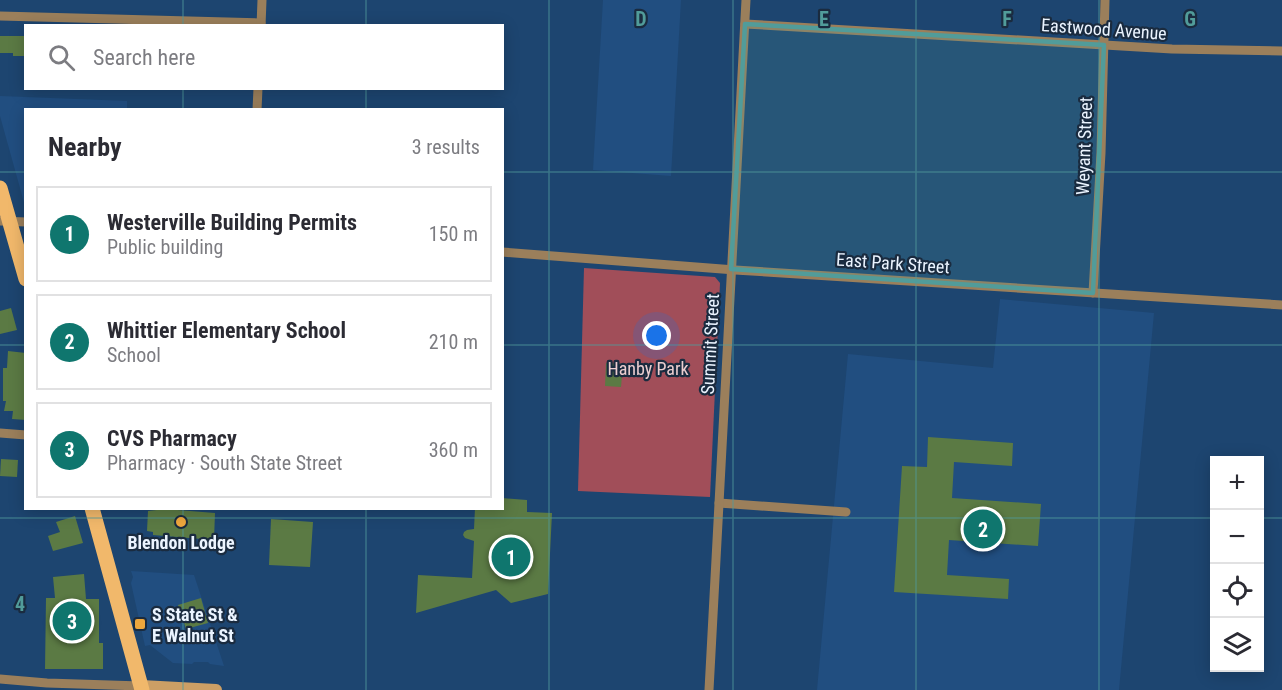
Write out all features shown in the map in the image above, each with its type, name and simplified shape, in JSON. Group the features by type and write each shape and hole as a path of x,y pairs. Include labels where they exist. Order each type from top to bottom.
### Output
{"main road":[{"path":"0,188 5,221 24,273"},
{"path":"93,510 141,688 216,690"}],"street":[{"path":"0,16 261,24 262,0"},
{"name":"Summit Street","path":"709,690 746,0"},
{"name":"Weyant Street","path":"1093,293 1100,178 1105,0"},
{"name":"Eastwood Avenue","path":"745,24 1180,50 1282,51"},
{"path":"257,108 258,90"},
{"path":"5,221 24,222"},
{"name":"East Park Street","path":"504,252 1282,305"},
{"path":"0,433 24,435"},
{"path":"719,503 846,512"},
{"path":"0,679 141,688"}],"highlighted area":[{"path":"745,24 1104,45 1093,293 731,269"}],"shaded area":[{"path":"603,0 681,0 671,176 593,170"},
{"path":"0,96 127,101 127,108 24,108 24,202 0,116"},
{"path":"1000,299 1154,313 1119,690 817,690 848,354 993,368"},
{"path":"131,571 194,575 224,666 208,662 173,663 150,645 145,646 131,583 133,577"}],"green space":[{"name":"Hanby Park","path":"584,268 715,277 720,283 710,497 578,491"}],"building":[{"path":"0,36 24,36 24,56 0,53"},
{"path":"11,308 17,330 0,334 0,311"},
{"path":"8,351 24,353 24,420 12,419 13,411 4,411 6,401 3,401 3,368 7,368"},
{"path":"606,363 623,364 621,387 605,386"},
{"path":"928,437 1013,443 1012,466 954,462 952,498 1041,504 1038,546 949,540 947,575 1009,579 1008,599 894,592 902,466 927,467"},
{"path":"1,459 18,460 17,477 0,476"},
{"path":"504,498 527,500 527,512 552,513 548,594 511,603 496,590 416,613 418,575 472,578 474,541 463,535 467,530 474,529 475,510 504,510"},
{"name":"Blendon Lodge","path":"178,510 215,513 214,540 153,535 153,532 147,531 148,511"},
{"path":"75,516 83,543 53,551 48,536 60,532 56,522"},
{"path":"271,519 313,522 310,567 269,565"},
{"path":"84,574 86,599 99,599 99,643 103,643 103,669 45,669 46,598 55,598 53,577"},
{"path":"201,598 208,623 186,629 178,605"}],"place":[{"name":"Blendon Lodge","path":"181,522"},
{"name":"Whittier Elementary School","path":"983,529"},
{"name":"Westerville Building Permits","path":"511,557"},
{"name":"CVS Pharmacy","path":"72,621"},
{"name":"S State St & E Walnut St","path":"140,624"}]}
